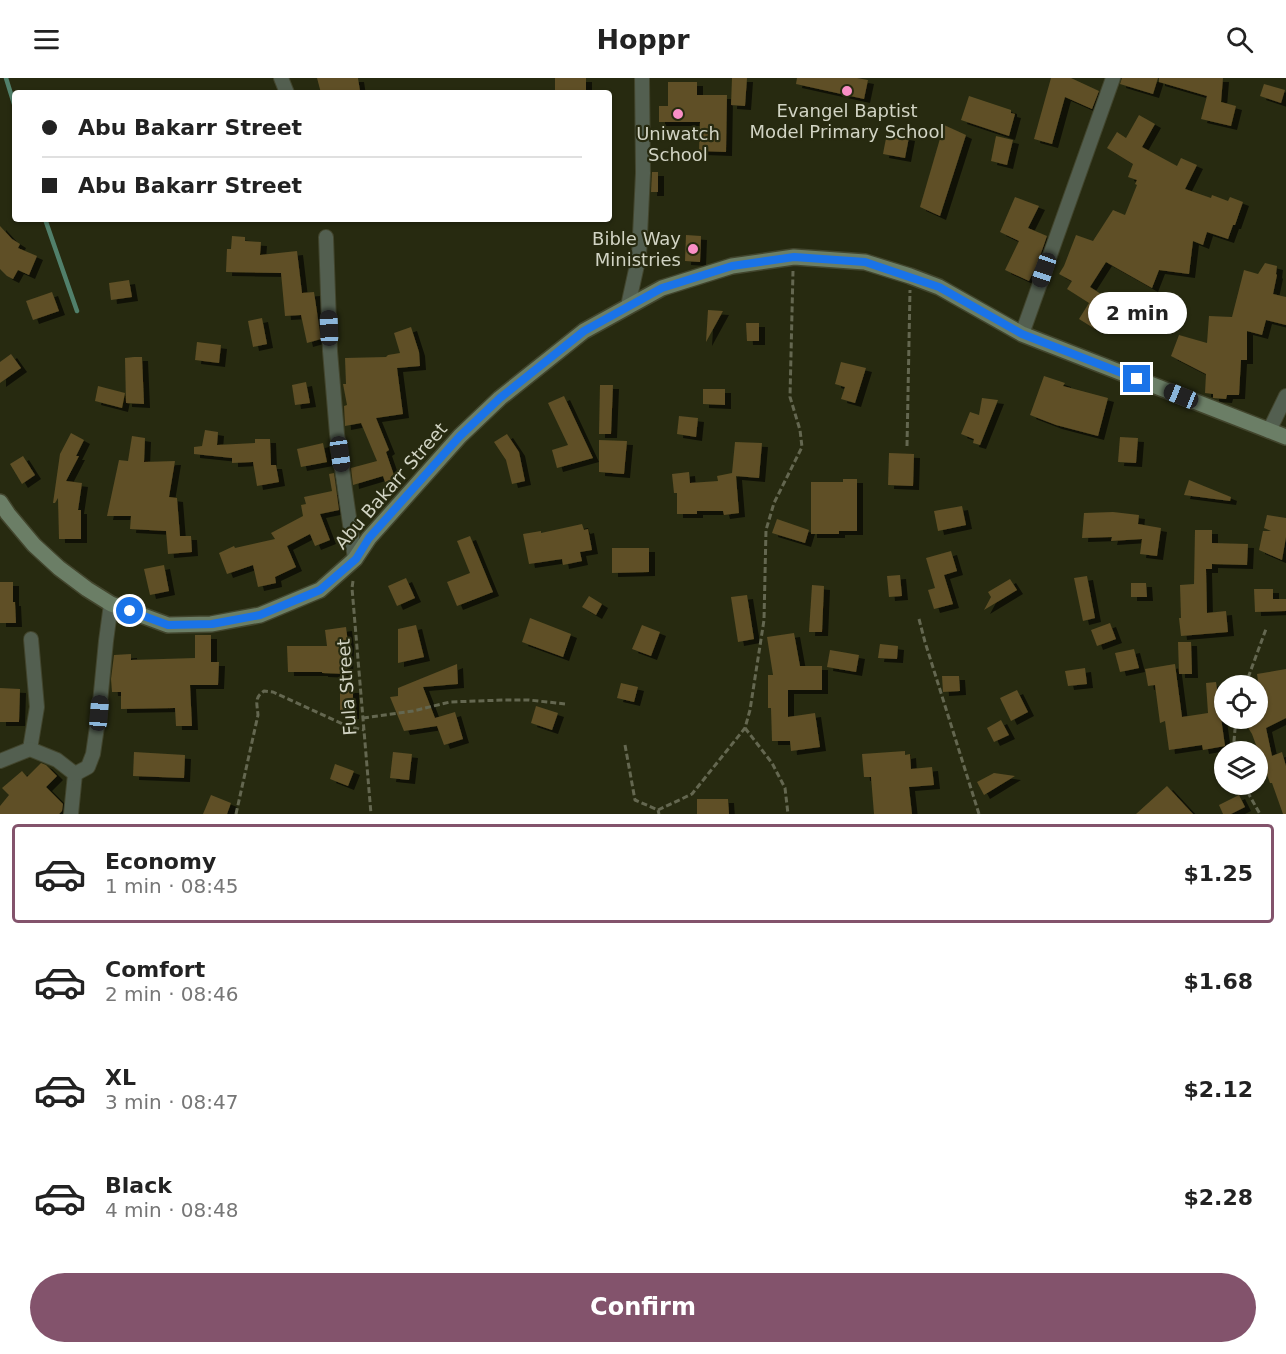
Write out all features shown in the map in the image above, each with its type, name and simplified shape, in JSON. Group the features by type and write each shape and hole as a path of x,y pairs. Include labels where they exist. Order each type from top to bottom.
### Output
{"street":[{"path":"628,306 639,256 643,173 642,78"},
{"path":"1022,334 1113,78"},
{"path":"326,237 330,351 337,434 356,559"},
{"name":"Abu Bakarr Street","path":"0,502 34,545 59,568 87,590 111,604 168,625 212,624 260,615 320,590 356,559 369,538 460,436 500,398 584,331 662,288 732,266 794,257 865,262 910,276 939,287 1022,334 1286,437"},
{"path":"1269,430 1286,396"},
{"path":"75,774 88,767 93,754 111,604"},
{"path":"30,749 37,707 31,639"},
{"path":"0,761 30,749 57,760 75,774"},
{"path":"71,814 75,774"}],"path":[{"path":"626,745 635,800 659,812 692,794 745,728 750,710 764,620 766,530 774,503 802,447 800,430 790,397 794,257"},
{"path":"907,446 910,276"},
{"name":"Fula Street","path":"356,559 352,588 371,814"},
{"path":"920,619 925,642 979,814"},
{"path":"1249,675 1266,629"},
{"path":"237,814 258,714 258,695 264,691 273,692 347,726 364,730"},
{"path":"363,718 413,711 450,702 529,700 565,704"},
{"path":"745,728 772,763 785,788 788,814"},
{"path":"1249,795 1260,814"}],"building":[{"path":"317,78 358,78 360,90 320,90"},
{"path":"555,78 586,78 586,90 555,90"},
{"path":"732,78 747,78 745,106 731,105"},
{"name":"Evangel Baptist Model Primary School","path":"797,78 868,80 864,99 796,84"},
{"path":"1051,78 1071,78 1099,91 1092,109 1065,97 1052,144 1034,139"},
{"path":"1122,78 1158,78 1153,94 1120,84"},
{"path":"1159,78 1223,78 1221,102 1236,106 1231,126 1201,119 1207,96 1159,82"},
{"path":"668,82 697,82 697,95 727,95 726,152 699,151 700,122 659,122 659,106 668,106"},
{"path":"1264,84 1285,90 1281,103 1260,96"},
{"path":"969,96 1011,110 1011,113 1015,114 1009,136 961,120"},
{"path":"1139,115 1155,124 1142,147 1177,166 1181,158 1197,165 1185,189 1211,198 1212,195 1228,201 1230,197 1243,202 1228,239 1207,232 1203,245 1193,241 1189,274 1159,270 1152,288 1106,262 1090,287 1112,301 1095,329 1079,319 1089,303 1067,289 1072,281 1059,274 1076,235 1093,241 1113,210 1125,215 1137,185 1135,184 1137,180 1128,177 1133,164 1107,148 1117,132 1126,138"},
{"path":"944,125 966,135 940,216 920,207"},
{"path":"887,133 909,137 905,158 883,154"},
{"path":"996,136 1013,140 1007,165 991,161"},
{"path":"652,172 658,172 658,192 651,192"},
{"path":"1015,197 1039,206 1028,228 1047,236 1029,281 1005,270 1019,241 1000,232"},
{"path":"0,226 20,244 18,248 37,256 29,275 18,270 13,279 0,269"},
{"name":"Bible Way Ministries","path":"686,235 701,236 700,262 685,261"},
{"path":"232,236 245,237 245,241 261,242 260,255 297,251 302,293 314,292 321,339 307,343 301,315 285,316 281,273 226,272 227,249 231,249"},
{"path":"1265,263 1277,266 1273,294 1286,297 1286,325 1266,320 1262,335 1247,331 1247,360 1241,360 1239,395 1227,395 1226,399 1213,398 1213,394 1205,393 1206,374 1171,356 1179,335 1207,343 1209,316 1232,317 1244,270 1258,274"},
{"path":"129,280 132,297 111,300 109,283"},
{"path":"52,292 59,311 33,320 26,301"},
{"path":"708,310 723,311 706,342"},
{"path":"262,318 267,344 253,347 248,321"},
{"path":"746,323 759,323 759,341 747,341"},
{"path":"411,327 419,352 420,366 397,368 403,414 376,418 389,450 386,452 395,478 385,482 383,476 353,485 351,468 377,461 361,423 345,426 344,406 347,405 343,384 346,384 345,358 386,357 400,353 394,333"},
{"path":"197,342 221,345 219,363 195,360"},
{"path":"11,354 21,368 0,383 0,362"},
{"path":"142,357 144,404 126,403 125,358"},
{"path":"841,362 866,368 855,403 841,399 845,387 835,384"},
{"path":"1044,376 1065,383 1063,386 1108,398 1098,436 1056,425 1030,415"},
{"path":"306,382 310,403 295,405 292,385"},
{"path":"600,385 613,385 611,434 599,434"},
{"path":"98,386 125,393 122,408 95,401"},
{"path":"703,389 725,389 725,405 703,404"},
{"path":"564,396 593,458 557,468 552,450 568,445 548,403"},
{"path":"982,398 998,400 980,445 973,443 974,439 961,434 970,412 979,415"},
{"path":"679,416 698,418 696,437 677,434"},
{"path":"205,430 218,432 217,445 255,443 255,439 270,439 271,465 276,465 279,482 257,486 253,462 232,463 232,458 194,454 194,447 202,446"},
{"path":"71,433 84,440 76,456 79,456 66,481 82,483 78,510 81,510 81,539 59,539 58,498 53,503 60,454"},
{"path":"507,434 519,452 525,481 512,484 506,460 494,442"},
{"path":"132,436 145,438 144,462 175,461 169,497 177,498 180,536 191,536 192,552 168,554 166,531 130,529 131,516 107,516 119,460 128,461"},
{"path":"1120,437 1138,438 1136,463 1118,462"},
{"path":"599,440 627,441 624,474 599,472"},
{"path":"735,442 762,443 759,478 736,476 739,513 724,515 723,511 697,511 697,514 677,514 677,493 674,493 672,474 689,472 690,483 718,481 717,476 732,473"},
{"path":"323,443 327,462 301,467 297,449"},
{"path":"889,453 914,454 913,486 888,485"},
{"path":"23,456 35,475 22,484 10,464"},
{"path":"334,473 339,510 320,514 330,540 315,546 310,534 287,546 296,567 275,577 276,583 258,587 253,565 227,574 219,553 234,546 235,548 275,539 271,533 303,516 301,505 306,504 304,497 332,491 329,474"},
{"path":"843,479 857,479 857,531 839,531 839,534 811,534 811,482 843,482"},
{"path":"1189,480 1231,497 1230,501 1184,495"},
{"path":"962,506 966,525 938,531 934,511"},
{"path":"1113,512 1139,515 1138,524 1161,528 1157,556 1140,554 1142,539 1111,541 1112,537 1082,538 1084,513"},
{"path":"1267,515 1286,518 1286,537 1282,560 1259,550 1263,531 1271,531 1264,528"},
{"path":"777,519 809,530 805,543 772,533"},
{"path":"582,524 584,530 588,529 592,550 580,552 582,561 563,565 562,559 529,564 523,534 541,531 541,533"},
{"path":"1195,530 1212,530 1212,543 1248,544 1247,565 1212,564 1212,569 1206,569 1207,613 1226,611 1228,632 1181,636 1180,585 1194,584"},
{"path":"470,536 493,592 457,606 447,582 470,573 457,541"},
{"path":"612,548 649,548 649,572 612,573"},
{"path":"951,551 957,571 944,575 953,604 934,609 928,590 935,588 926,558"},
{"path":"164,565 169,591 150,595 144,569"},
{"path":"900,575 902,596 889,597 887,576"},
{"path":"1087,576 1095,618 1083,621 1074,578"},
{"path":"406,578 415,598 397,606 388,586"},
{"path":"1010,579 1017,590 984,610 991,597 988,592"},
{"path":"0,582 13,582 16,623 0,623"},
{"path":"1131,583 1146,583 1147,597 1131,597"},
{"path":"812,585 824,586 822,632 809,632"},
{"path":"1254,589 1273,589 1273,599 1286,599 1286,611 1255,612"},
{"path":"747,595 754,639 738,642 731,597"},
{"path":"589,596 602,604 596,615 582,607"},
{"path":"530,618 571,634 563,657 522,642"},
{"path":"1110,623 1116,639 1097,646 1091,630"},
{"path":"416,625 424,657 398,663 398,629"},
{"path":"642,625 660,632 651,656 632,649"},
{"path":"346,627 347,674 288,672 287,646 327,646 325,630"},
{"path":"794,633 800,666 822,666 822,690 788,690 788,717 815,713 820,747 791,751 790,741 772,741 771,708 768,708 768,675 773,675 767,637"},
{"path":"195,635 211,635 211,662 219,662 218,685 190,685 192,726 176,726 175,708 121,709 121,692 112,692 114,655 131,654 131,660 195,658"},
{"path":"1178,642 1191,642 1192,674 1179,674"},
{"path":"880,644 898,646 897,659 878,658"},
{"path":"1134,649 1139,668 1120,672 1115,653"},
{"path":"830,650 859,655 856,672 827,667"},
{"path":"457,664 458,684 423,687 435,718 455,712 463,739 444,745 437,726 404,731 390,697 398,696 398,688"},
{"path":"1175,664 1182,717 1208,713 1206,683 1214,682 1214,729 1223,729 1224,741 1214,741 1214,748 1203,750 1202,745 1169,750 1165,721 1160,723 1155,685 1148,686 1145,669"},
{"path":"1085,668 1087,684 1068,686 1065,671"},
{"path":"1286,669 1286,718 1268,727 1268,675 1257,674"},
{"path":"942,676 959,676 960,691 943,692"},
{"path":"621,683 638,687 634,702 617,698"},
{"path":"0,688 20,689 19,722 0,722"},
{"path":"340,689 353,689 353,715 340,715"},
{"path":"1017,690 1028,712 1011,721 1000,698"},
{"path":"536,706 558,713 552,730 531,723"},
{"path":"1001,720 1009,735 994,742 987,728"},
{"path":"1249,729 1266,729 1272,756 1282,752 1286,766 1286,814 1283,814 1268,778 1268,741 1255,741"},
{"path":"905,751 905,755 910,754 911,769 932,767 934,785 909,787 912,814 874,814 871,777 864,777 862,754"},
{"path":"134,752 185,755 184,778 133,776"},
{"path":"393,752 412,754 409,780 390,778"},
{"path":"41,763 57,776 46,787 63,804 62,811 59,814 0,814 0,806 9,795 2,788 22,771 27,777"},
{"path":"335,764 354,771 348,786 330,779"},
{"path":"994,773 1015,776 984,795 977,782"},
{"path":"1167,786 1193,814 1136,814"},
{"path":"211,795 231,803 227,814 203,814"},
{"path":"1239,795 1245,807 1231,814 1223,814 1219,805"},
{"path":"697,799 728,799 729,814 697,814"}],"waterway":[{"path":"6,78 12,97"},
{"path":"46,222 77,311"}],"place":[{"name":"Evangel Baptist Model Primary School","path":"847,91"},
{"name":"Uniwatch School","path":"678,114"},
{"name":"Bible Way Ministries","path":"693,249"}],"route":[{"path":"130,611 168,625 212,624 260,615 320,590 356,559 369,538 460,436 500,398 584,331 662,288 732,266 794,257 865,262 939,287 1022,334 1137,379"}]}
